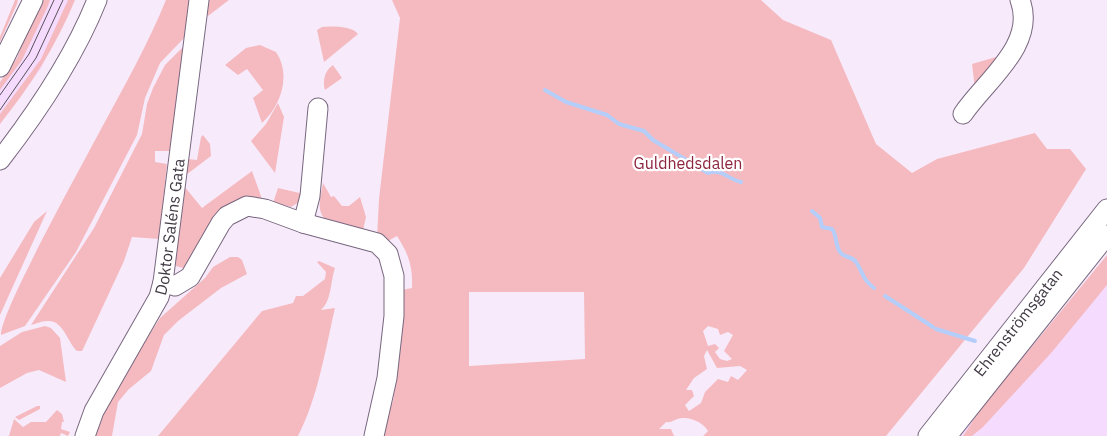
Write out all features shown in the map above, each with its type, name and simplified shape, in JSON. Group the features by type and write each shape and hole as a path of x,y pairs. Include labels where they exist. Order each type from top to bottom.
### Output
{"street":[{"path":"0,66 26,9 33,0"},
{"path":"0,160 47,96 78,41 96,0"},
{"name":"Doktor Saléns Gata","path":"85,436 94,411 159,297 163,282 199,0"},
{"path":"963,114 973,99 1013,52 1023,23 1024,9 1020,0"},
{"path":"303,223 310,196 318,108"},
{"path":"163,282 175,286 190,277 221,223 236,210 247,206 265,208 303,223 377,243 388,254 391,261 394,286 394,316 388,378 374,436"},
{"name":"Ehrenströmsgatan","path":"928,436 1107,209"},
{"name":"Ehrenströmsgatan","path":"947,436 1107,235"}],"shaded area":[{"path":"47,0 71,0 41,69 0,121 0,85 27,43"},
{"path":"1107,260 1107,436 956,436 1100,266"}],"green space":[{"path":"15,0 18,0 17,4 0,42 0,37"},
{"path":"40,0 50,0 22,60 0,90 0,82 17,58"},
{"path":"68,0 75,0 51,49 22,95 0,124 0,114 41,59"},
{"path":"166,0 189,0 184,38 160,63 145,98 137,135 76,252 25,326 1,335 4,321 28,267 135,65"},
{"path":"208,0 229,0 208,16 206,13"},
{"name":"Guldhedsdalen","path":"392,0 761,0 783,20 831,40 876,144 912,173 937,159 1035,133 1047,149 1070,149 1086,169 1024,268 886,436 703,436 708,431 704,425 689,418 680,418 666,422 659,429 671,429 674,436 380,436 393,401 398,370 402,290 412,288 412,273 409,260 397,236 386,242 377,238 379,199 400,18","holes":["469,292 584,292 585,359 469,366","708,326 718,329 720,335 728,332 733,335 724,351 732,359 727,361 720,359 715,352 719,348 715,344 708,346 703,331","707,350 717,368 740,366 747,370 738,380 731,376 728,382 718,379 705,392 701,403 689,411 685,405 694,396 692,390 686,390 694,378 707,369 704,356"]},
{"path":"322,27 347,28 358,34 324,62 317,30"},
{"path":"260,45 276,52 283,70 282,89 279,98 269,116 262,123 253,98 263,90 247,69 238,75 225,65 246,48"},
{"path":"183,47 170,151 155,151 155,162 167,164 159,239 132,237 124,261 84,347 82,351 77,351 65,332 53,321 43,321 31,325 94,228 142,134 147,104 153,88 165,65"},
{"path":"1003,55 975,89 972,64"},
{"path":"333,65 342,78 325,90 325,76"},
{"path":"278,103 284,117 275,173 251,141 266,124"},
{"path":"203,135 210,144 211,156 186,175 188,159 197,160"},
{"path":"252,171 262,199 249,199 189,264 183,268 176,266 174,262 184,186 202,208"},
{"path":"323,183 331,197 334,196 342,206 349,206 360,197 366,217 363,230 327,221 323,217 320,204"},
{"path":"278,188 304,194 299,202 291,207 273,203"},
{"path":"47,211 0,315 0,278 34,222"},
{"path":"1107,255 1107,285 1052,352 983,427 972,436 963,436 980,410"},
{"path":"230,257 238,257 242,260 247,274 221,288 178,321 164,335 151,371 129,389 118,402 112,436 93,436 119,383 160,318 205,278 213,267"},
{"path":"319,261 335,268 329,296 321,310 335,308 316,390 298,436 158,436 262,311 293,303 296,296 303,296 325,279 326,272 317,262"},
{"path":"45,326 51,328 60,338 66,382 39,370 27,373 0,388 0,346 22,332"},
{"path":"40,406 40,409 19,420 15,417"},
{"path":"57,410 62,414 64,422 62,422 61,429 70,432 68,436 61,433 60,436 9,436 14,419 23,427 31,422 46,422"}],"waterway":[{"path":"545,90 566,102 607,115 619,124 644,131 653,140 708,173 721,173 741,182"},
{"path":"812,211 820,218 822,227 832,229 840,252 854,260 865,279 874,288"},
{"path":"885,296 933,327"},
{"path":"936,329 975,341"}],"tram line":[{"path":"0,95 29,54 54,0"},
{"path":"0,110 36,58 63,0"}]}
